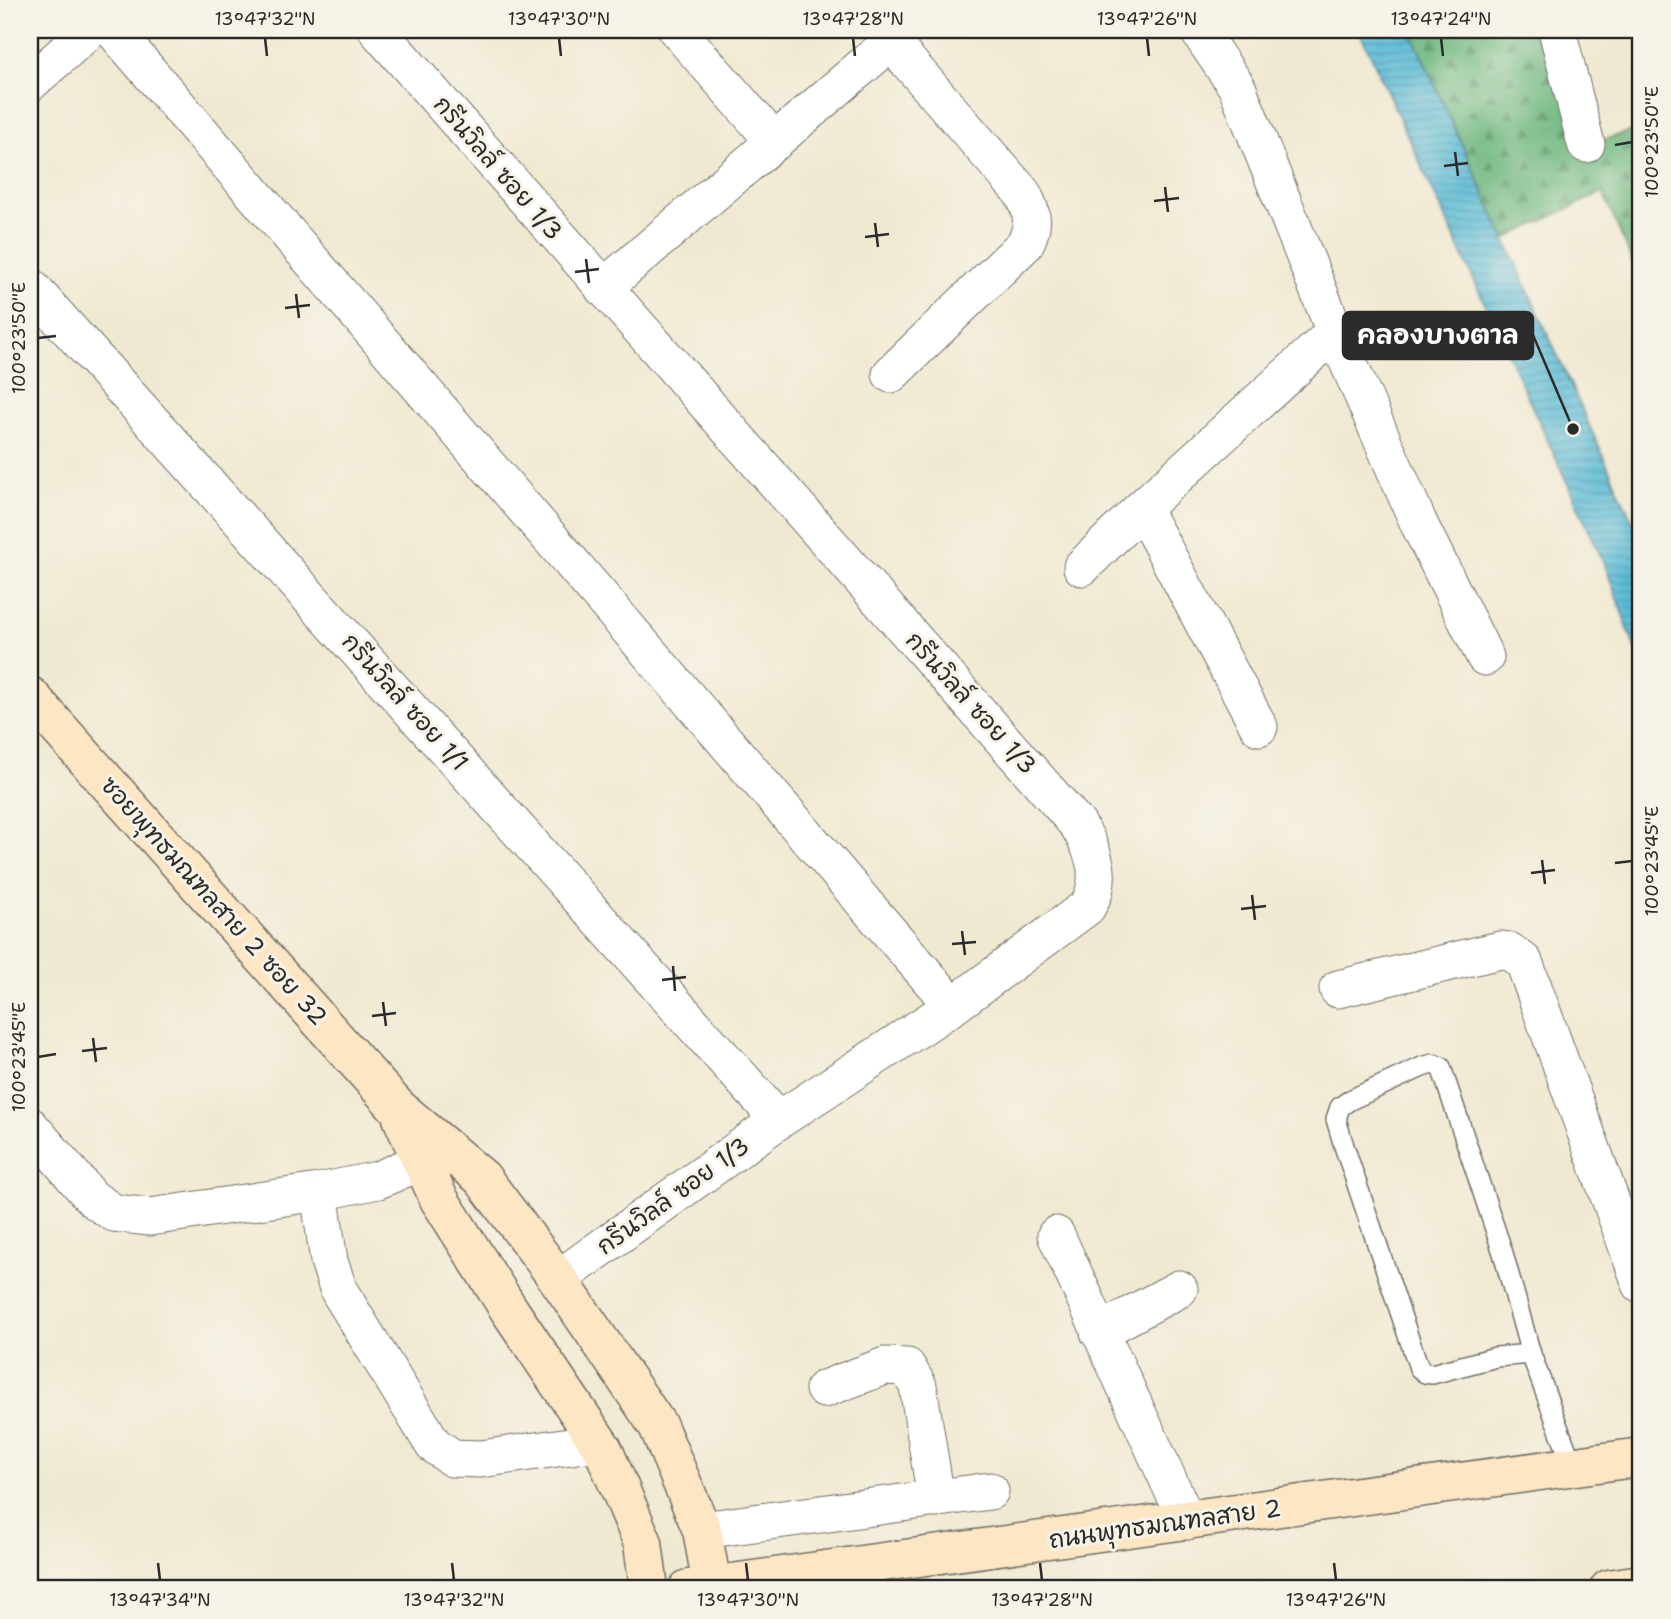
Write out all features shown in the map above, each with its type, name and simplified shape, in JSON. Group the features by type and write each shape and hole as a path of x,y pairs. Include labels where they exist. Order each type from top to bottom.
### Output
{"street":[{"path":"30,83 90,30"},
{"path":"113,30 953,1006"},
{"name":"กรีนวิลล์ ซอย 1/3","path":"377,30 1078,825 1087,839 1097,866 1098,882 1094,897 1087,907 953,1006 779,1120 558,1279"},
{"path":"677,30 775,142"},
{"path":"1198,30 1237,87 1335,332 1419,524 1485,657"},
{"path":"1557,30 1586,144"},
{"path":"603,288 898,36 1023,194 1030,209 1032,229 1025,243 891,374"},
{"name":"กรีนวิลล์ ซอย 1/1","path":"30,286 779,1120"},
{"path":"1082,567 1142,508 1335,332"},
{"path":"1142,508 1259,727"},
{"name":"ซอยพุทธมณฑลสาย 2 ซอย 32","path":"30,696 397,1107 482,1178 558,1279 658,1426 702,1530 722,1587"},
{"path":"1338,989 1500,950 1509,951 1524,962 1641,1284"},
{"name":"ซอยพุทธมณฑลสาย 2 ซอย 32","path":"397,1107 439,1199 603,1449 643,1543 649,1589"},
{"path":"30,1126 93,1199 114,1213 149,1217 320,1192 378,1180 422,1161"},
{"path":"320,1192 330,1261 338,1291 433,1444 452,1458 481,1459 598,1442"},
{"path":"1056,1235 1187,1521"},
{"path":"510,1311 558,1279"},
{"path":"1099,1332 1179,1289"},
{"path":"824,1389 885,1366 907,1367 918,1386 936,1499"},
{"name":"ถนนพุทธมณฑลสาย 2","path":"722,1587 1641,1457"},
{"path":"702,1530 990,1491"},
{"path":"1609,1589 1641,1584"}],"lane":[{"path":"1531,1354 1496,1357 1432,1374 1419,1368 1344,1146 1336,1119 1340,1107 1422,1068 1433,1064 1441,1067 1503,1253 1531,1354 1573,1467"}],"green space":[{"path":"1410,30 1567,30 1601,141 1641,128 1641,283 1603,192 1505,239"}],"water":[{"path":"1359,30 1410,30 1641,540 1641,665 1605,565"}],"place":[{"name":"คลองบางตาล","path":"1573,429"}]}
